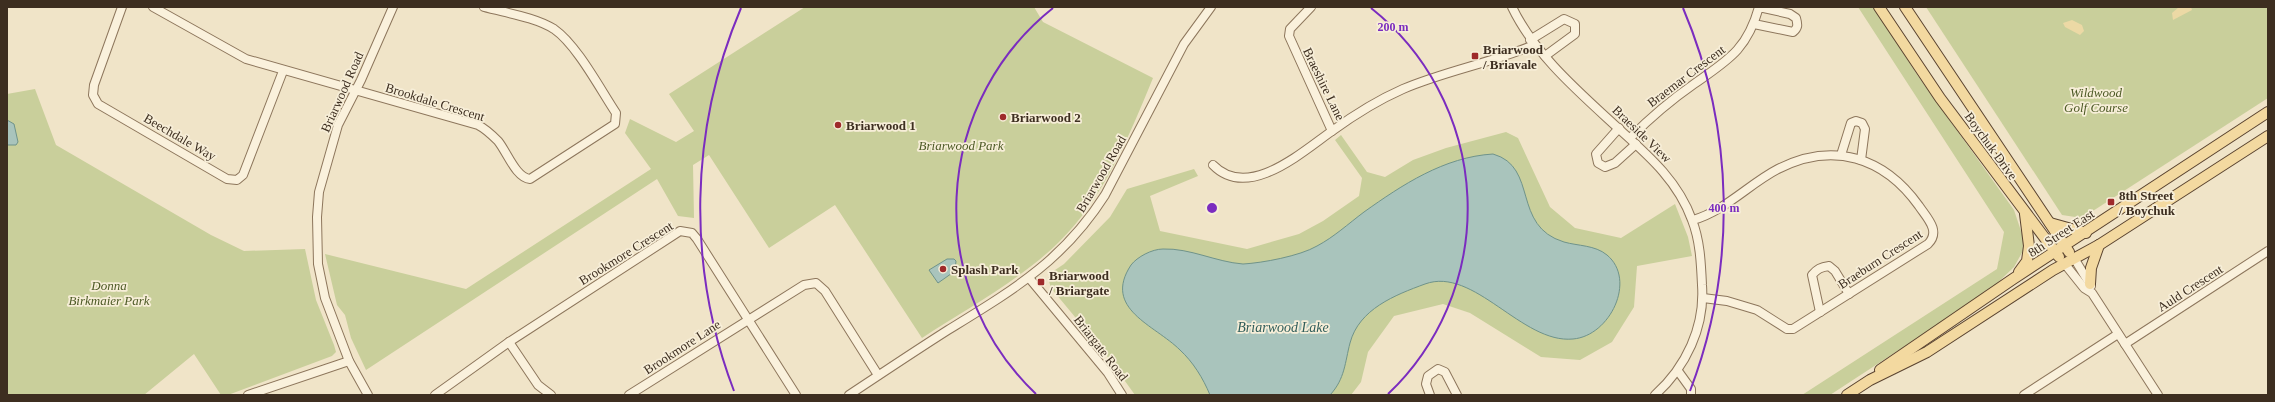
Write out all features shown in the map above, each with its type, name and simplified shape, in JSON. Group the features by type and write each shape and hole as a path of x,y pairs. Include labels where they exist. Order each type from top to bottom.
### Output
{"main road":[{"name":"Boychuk Drive","path":"1879,7 1940,98 2025,214 2064,263"},
{"name":"Boychuk Drive","path":"1905,7 2074,258"},
{"name":"8th Street East","path":"1870,380 1884,367 2013,279 2086,233 2268,112"},
{"name":"8th Street East","path":"1847,395 1870,380 1927,352 2064,263 2099,245 2268,136"},
{"path":"2013,279 2027,261 2029,246 2025,214"},
{"path":"2050,223 2086,233"},
{"path":"2091,289 2091,268 2099,245"}],"street":[{"name":"Beechdale Way","path":"122,7 97,75 93,95 98,104 227,179 237,180 243,175 283,71"},
{"path":"153,7 228,51 246,59 283,71 355,90"},
{"name":"Briarwood Road","path":"368,395 349,361 325,298 318,264 317,217 319,192 326,161 338,125 393,7"},
{"name":"Brookdale Crescent","path":"355,90 478,125 499,142 526,179 530,179 615,124 616,113 566,40 554,29 538,22 484,7"},
{"name":"Briarwood Road","path":"849,395 1030,279 1068,244 1092,216 1115,177 1184,44 1211,7"},
{"name":"Braeshire Lane","path":"1311,7 1290,29 1289,36 1332,131 1386,97 1404,88 1509,55 1532,42 1564,19 1575,24 1575,34 1545,56"},
{"name":"Braeside View","path":"1512,7 1532,42 1545,56 1657,163 1672,182 1693,220 1700,256 1703,298 1691,347 1678,371 1655,395"},
{"path":"1754,24 1785,32 1793,32 1797,29 1796,18 1790,14 1759,7"},
{"name":"Braemar Crescent","path":"1630,138 1647,121 1693,84 1726,62 1738,50 1754,24 1759,7"},
{"path":"1841,155 1851,123 1856,121 1862,123 1866,129 1861,160"},
{"path":"1619,128 1596,154 1598,162 1605,167 1615,163 1636,144"},
{"path":"1213,165 1220,173 1233,177 1249,178 1276,170 1332,131"},
{"name":"Braeburn Crescent","path":"1693,220 1713,212 1778,169 1804,158 1841,155 1861,160 1884,170 1895,178 1914,200 1932,226 1934,233 1932,240 1928,244 1803,324 1787,329 1757,310 1728,301 1703,298"},
{"name":"Brookmore Crescent","path":"435,395 509,342 680,231 692,234 697,239 796,395"},
{"name":"Auld Crescent","path":"2125,344 2268,251"},
{"name":"Boychuk Drive","path":"2074,258 2118,334 2158,395"},
{"name":"Boychuk Drive","path":"2064,263 2084,288 2091,289"},
{"path":"1820,312 1813,286 1812,276 1815,271 1823,266 1829,266 1835,271 1848,294"},
{"name":"Briargate Road","path":"1030,279 1108,373 1122,395"},
{"name":"Brookmore Lane","path":"629,395 804,285 816,283 825,291 878,375"},
{"path":"2024,395 2118,334"},
{"path":"509,342 538,385 551,395"},
{"path":"248,395 349,361"},
{"path":"1430,395 1426,384 1428,376 1438,369 1445,372 1457,395"},
{"path":"1678,371 1692,389 1691,395"}],"green space":[{"name":"Briarwood Park","path":"805,7 1034,7 1043,22 1153,78 1135,122 1114,165 1089,206 1075,225 1044,256 1010,282 922,338 835,205 769,248 709,155 693,165 694,218 678,216 657,179 366,370 351,338 345,315 337,305 325,254 466,289 651,169 625,133 630,119 676,142 694,131 669,94"},
{"path":"1858,7 1874,7 1918,76 2014,210 2023,237 2024,249 2014,267 1989,291 1830,395 1802,395 1997,269 2004,232"},
{"name":"Wildwood Golf Course","path":"1926,7 2268,7 2268,98 2082,218 2062,215"},
{"name":"Donna Birkmaier Park","path":"35,89 56,145 211,235 244,251 305,249 316,300 336,352 332,356 228,395 221,395 194,354 144,395 7,395 7,94"},
{"name":"Briarwood Lake","path":"1506,132 1518,138 1550,207 1575,228 1621,238 1675,204 1688,237 1692,256 1637,266 1634,307 1612,342 1580,360 1541,357 1470,313 1443,304 1394,316 1368,352 1361,382 1351,395 1135,395 1104,352 1051,288 1048,278 1052,272 1064,264 1110,217 1127,189 1194,169 1198,176 1150,196 1160,231 1247,249 1299,234 1323,221 1359,196 1362,178 1335,140 1341,135 1367,172 1385,177 1413,160 1446,148"}],"sand":[{"path":"2179,7 2191,7 2192,10 2173,20 2172,13"},
{"path":"2072,20 2082,25 2084,31 2080,35 2065,27 2063,23"}],"water":[{"path":"7,120 14,124 18,142 16,145 7,145"},
{"name":"Briarwood Lake","path":"1493,154 1507,161 1516,171 1522,183 1530,211 1537,223 1548,234 1564,242 1597,249 1607,255 1616,266 1620,278 1619,292 1615,305 1608,318 1598,328 1586,336 1573,339 1554,337 1535,330 1480,295 1462,286 1443,281 1425,284 1402,293 1380,305 1361,321 1350,343 1342,377 1330,395 1210,395 1204,382 1185,355 1170,341 1135,315 1127,305 1123,293 1124,280 1131,265 1141,256 1150,252 1159,249 1173,249 1223,261 1243,264 1270,261 1291,256 1310,250 1323,242 1378,202 1424,174 1475,156"},
{"name":"Splash Park","path":"947,259 954,259 956,261 955,271 938,283 929,270"}],"place":[{"name":"Briarwood / Briavale","path":"1475,56"},
{"name":"Briarwood 2","path":"1003,117"},
{"name":"Briarwood 1","path":"838,125"},
{"name":"8th Street / Boychuk","path":"2111,202"},
{"name":"Splash Park","path":"943,269"},
{"name":"Briarwood / Briargate","path":"1041,282"}]}
